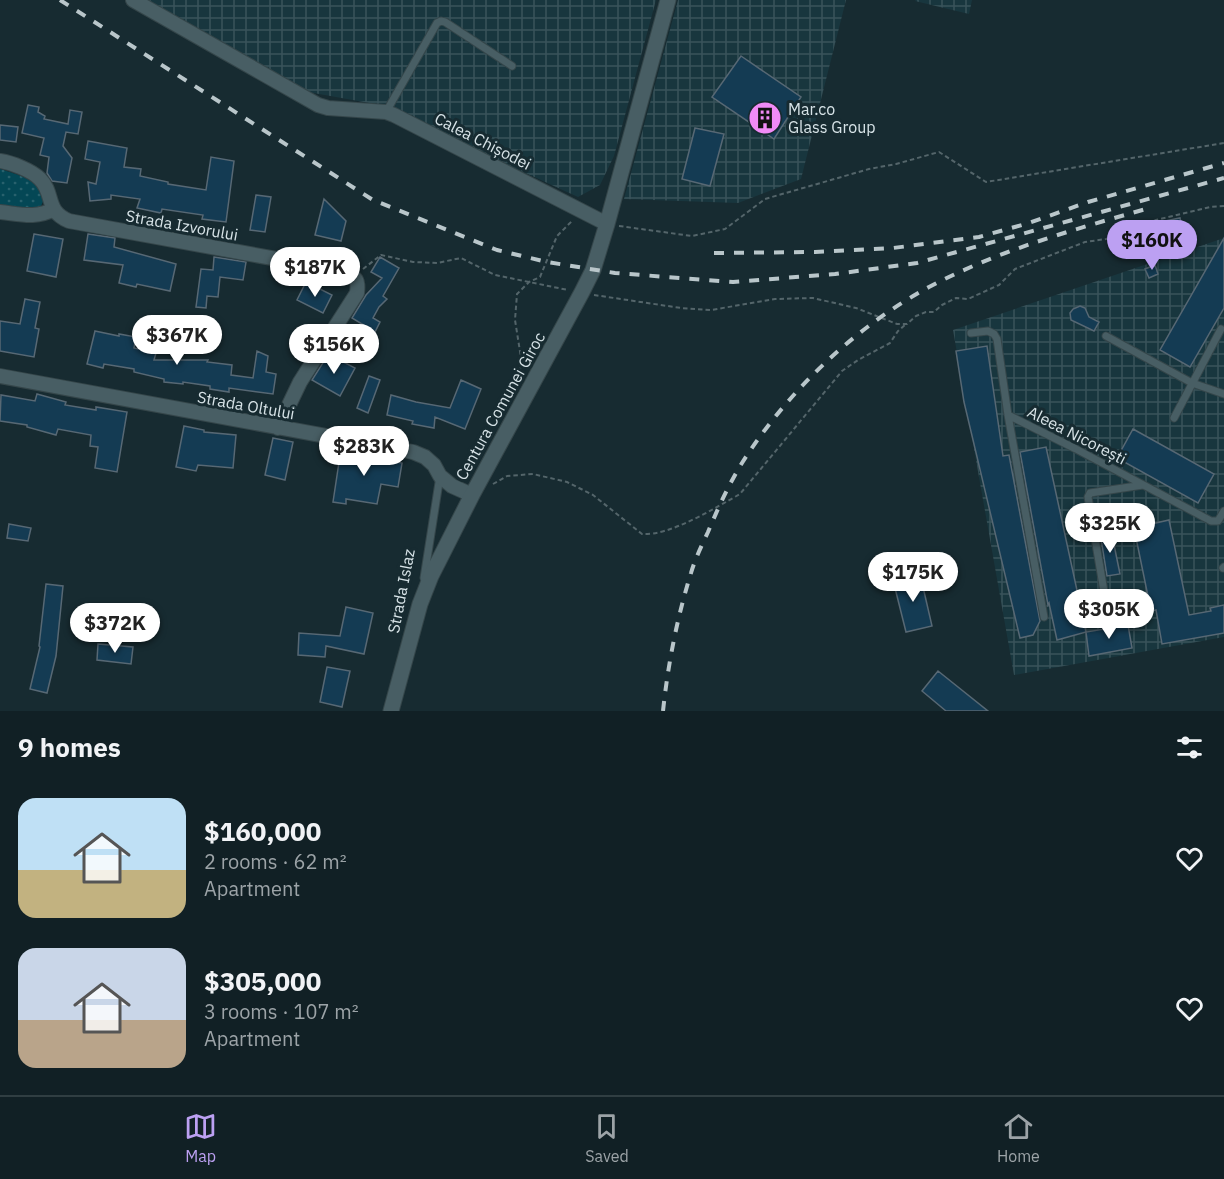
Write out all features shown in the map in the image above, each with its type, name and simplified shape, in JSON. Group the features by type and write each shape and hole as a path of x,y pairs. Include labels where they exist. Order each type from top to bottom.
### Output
{"main road":[{"path":"607,224 668,0"},
{"name":"Centura Comunei Giroc","path":"420,604 431,576 472,495 593,270 607,224"},
{"name":"Strada Islaz","path":"391,711 420,604"}],"street":[{"name":"Calea Chișodei","path":"133,0 318,105 328,108 386,112 607,224"},
{"path":"0,161 30,172 40,179 54,209 44,215 36,216 0,212"},
{"name":"Strada Izvorului","path":"54,209 60,217 69,221 343,271 354,276"},
{"path":"278,428 300,382 357,293 358,284 354,276"},
{"name":"Strada Oltului","path":"0,376 413,452 425,457 434,465 440,476 452,486 472,495"}],"lane":[{"path":"386,112 437,23 441,21 512,66"},
{"path":"1174,418 1221,329"},
{"name":"Aleea Nicorești","path":"971,333 988,331 997,339 1008,415 1211,521 1218,521 1224,511"},
{"path":"1106,336 1192,383 1224,394"},
{"path":"1008,415 1044,617"},
{"name":"Strada Islaz","path":"420,604 440,476"},
{"path":"1107,609 1088,497 1095,491 1144,485"}],"path":[{"path":"607,224 692,236 725,228 765,199 816,183 939,152 986,182 1224,144"},
{"path":"472,495 507,476 533,474 567,482 594,495 642,534 651,535 668,531 740,494 842,371 890,343 898,331 916,316 934,312 956,298 968,299 999,285 1015,269 1085,242 1129,232 1156,220 1210,207 1224,206"},
{"path":"509,397 522,364 515,320 518,294 529,282 540,277 557,236 581,212"},
{"path":"354,276 381,255 413,262 437,263 461,258 495,275 610,298 711,310 775,299 813,298 856,308 897,324 907,324"}],"shaded area":[{"path":"146,0 656,0 614,156 600,185 578,197 375,104 308,92"},
{"path":"678,0 846,0 801,179 738,203 624,199"},
{"path":"916,0 972,0 969,14"},
{"path":"0,169 14,173 37,186 45,197 41,206 33,209 0,205"},
{"path":"1224,238 1224,637 1014,675 953,330"}],"building":[{"name":"Mar.co Glass Group","path":"741,56 801,97 774,139 712,97"},
{"path":"28,105 39,107 38,112 45,116 44,119 68,124 70,110 82,112 78,134 66,132 63,146 72,158 67,183 52,181 47,173 49,157 40,155 44,138 22,133"},
{"path":"0,125 18,127 16,142 0,140"},
{"path":"695,128 724,134 710,186 682,179"},
{"path":"88,141 127,148 124,167 141,169 140,176 168,182 168,184 206,190 211,157 234,161 226,222 202,219 203,215 162,209 161,213 137,208 140,199 111,195 111,199 90,201 88,182 96,184 100,162 85,159"},
{"path":"256,195 271,197 265,232 250,230"},
{"path":"324,199 346,221 341,241 315,235"},
{"path":"1180,218 1183,232 1163,236 1160,222"},
{"path":"34,234 63,239 56,277 27,271"},
{"path":"88,234 115,238 114,247 176,264 170,291 137,284 136,287 119,283 123,265 84,260"},
{"path":"1163,236 1168,256 1156,259 1151,239"},
{"path":"1224,238 1224,308 1190,367 1160,350"},
{"path":"214,257 246,262 243,280 220,277 218,297 207,296 206,308 196,307 201,269 213,270"},
{"path":"380,257 399,268 383,296 387,299 373,318 380,322 375,332 352,318 366,295 382,278 371,272"},
{"path":"1155,265 1158,274 1149,278 1145,269"},
{"path":"306,282 332,295 323,313 297,300"},
{"path":"25,299 40,302 35,328 39,329 34,357 0,351 0,321 20,324"},
{"path":"1080,306 1085,308 1089,317 1099,322 1094,331 1071,320 1070,313"},
{"path":"95,331 136,337 134,348 156,353 154,360 208,360 207,362 232,365 231,375 253,378 257,351 268,356 266,372 276,374 273,394 229,388 229,392 210,389 210,386 164,382 164,379 134,372 134,369 104,364 103,368 87,364"},
{"path":"987,346 1003,456 1009,455 1040,621 1033,635 1020,638 964,402 956,351"},
{"path":"334,357 355,368 340,396 312,380 326,358 332,361"},
{"path":"369,376 380,380 368,413 357,408"},
{"path":"461,380 481,389 465,429 435,417 434,428 412,424 413,421 387,415 391,395 450,408"},
{"path":"37,394 66,402 65,405 127,412 117,472 95,468 98,447 90,446 91,435 58,429 56,435 27,427 27,425 0,421 1,395 35,401"},
{"path":"184,426 204,430 204,432 236,435 233,468 198,465 196,471 176,467"},
{"path":"1133,429 1214,474 1198,503 1117,458"},
{"path":"273,438 293,442 285,480 265,475"},
{"path":"1046,447 1086,632 1057,640 1049,603 1048,605 1020,452"},
{"path":"341,449 364,452 363,456 402,463 398,487 381,484 377,504 346,499 346,504 333,502"},
{"path":"1169,520 1189,615 1211,611 1210,608 1224,605 1224,633 1162,644 1156,610 1151,611 1134,528"},
{"path":"9,524 31,528 28,541 7,538"},
{"path":"1111,530 1120,574 1107,576 1100,532"},
{"path":"920,574 932,626 906,632 893,580"},
{"path":"46,584 63,586 56,656 47,693 30,689 40,647"},
{"path":"346,607 373,613 364,654 326,646 325,657 298,655 299,633 340,636"},
{"path":"1128,625 1132,648 1089,656 1086,632"},
{"path":"98,644 133,647 131,664 97,660"},
{"path":"327,667 350,671 342,707 320,702"},
{"path":"938,671 988,711 946,711 922,691"}],"railway":[{"path":"60,0 373,200 497,250 547,262 615,273 733,282 835,274 917,263 1224,178"},
{"path":"714,253 815,252 893,248 979,237 1029,223 1088,202 1224,163"},
{"path":"663,711 677,624 699,552 724,496 742,463 780,411 801,387 825,363 875,321 929,287 1008,252 1146,209"}],"place":[{"name":"Mar.co Glass Group","path":"765,118"}]}
